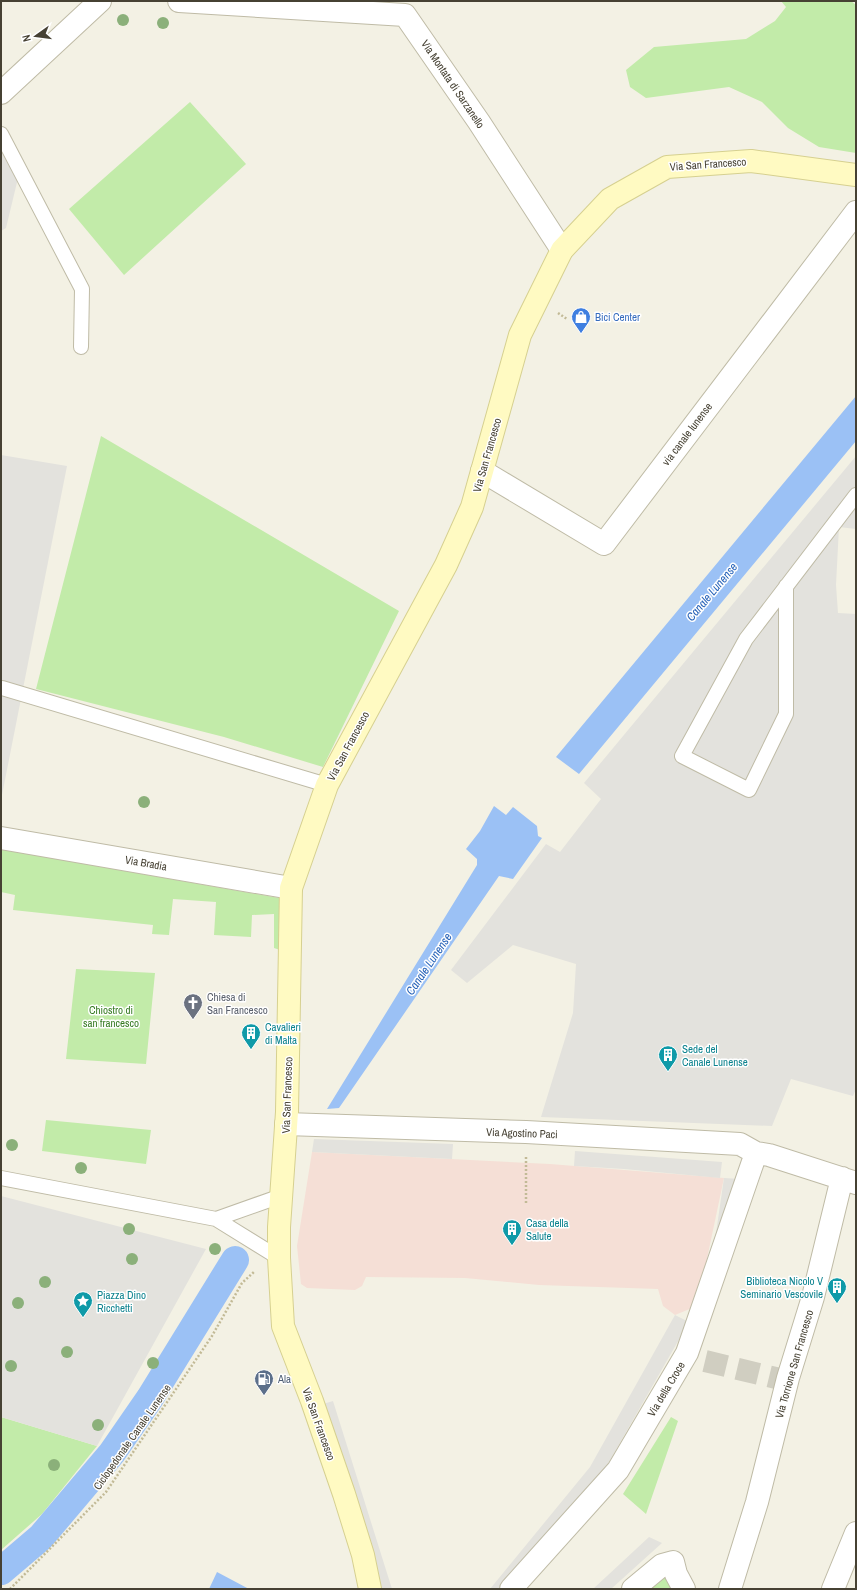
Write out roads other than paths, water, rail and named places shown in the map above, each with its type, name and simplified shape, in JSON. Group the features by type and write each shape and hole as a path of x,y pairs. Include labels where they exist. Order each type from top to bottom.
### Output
{"street":[{"path":"1,93 100,1"},
{"name":"Via Montata di Sarzanello","path":"179,1 405,15 466,102 562,250"},
{"name":"Via San Francesco","path":"370,1589 363,1555 344,1494 312,1402 283,1326 279,1258 279,1226 286,1124 291,888 327,785 446,565 472,507 520,335 562,250 610,199 667,167 751,161 856,175"},
{"name":"via canale lunense","path":"482,471 604,544 856,212"},
{"name":"Via Bradia","path":"1,838 291,888"},
{"name":"Via Agostino Paci","path":"286,1124 526,1132 740,1144 756,1153"},
{"name":"Via Torrione San Francesco","path":"730,1589 757,1502 788,1378 849,1181 769,1155 756,1153"},
{"name":"Via della Croce","path":"511,1589 618,1470 687,1354 756,1153"},
{"path":"833,1589 856,1533"},
{"path":"633,1589 662,1565 673,1562 676,1574 684,1589"}],"lane":[{"path":"1,134 82,289 80,347"},
{"path":"786,586 786,714 749,790 682,756 746,639 786,586 856,495"},
{"path":"2,688 327,785"},
{"path":"1,1178 216,1219 279,1258"},
{"path":"216,1219 281,1196"}],"water":[{"name":"Canale Lunense","path":"856,396 856,441 579,774 556,757"},
{"name":"Canale Lunense","path":"494,806 506,815 513,807 537,826 538,836 542,838 513,879 499,876 339,1108 327,1109 477,865 477,859 466,849 480,831"},
{"path":"217,1572 249,1589 209,1589"}],"waterway":[{"path":"1,1571 41,1537 112,1453 150,1398 235,1260"}],"tunnel":[{"path":"705,1361 780,1379"}],"place":[{"name":"Bici Center","path":"581,334"},
{"name":"Chiesa di San Francesco","path":"193,1020"},
{"name":"Cavalieri di Malta","path":"251,1050"},
{"name":"Sede del Canale Lunense","path":"668,1072"},
{"name":"Casa della Salute","path":"512,1246"},
{"name":"Biblioteca Nicolo V Seminario Vescovile","path":"837,1304"},
{"name":"Piazza Dino Ricchetti","path":"83,1318"},
{"name":"Ala","path":"264,1396"}],"park label":[{"name":"Chiostro di san francesco","path":"111,1016"}]}
